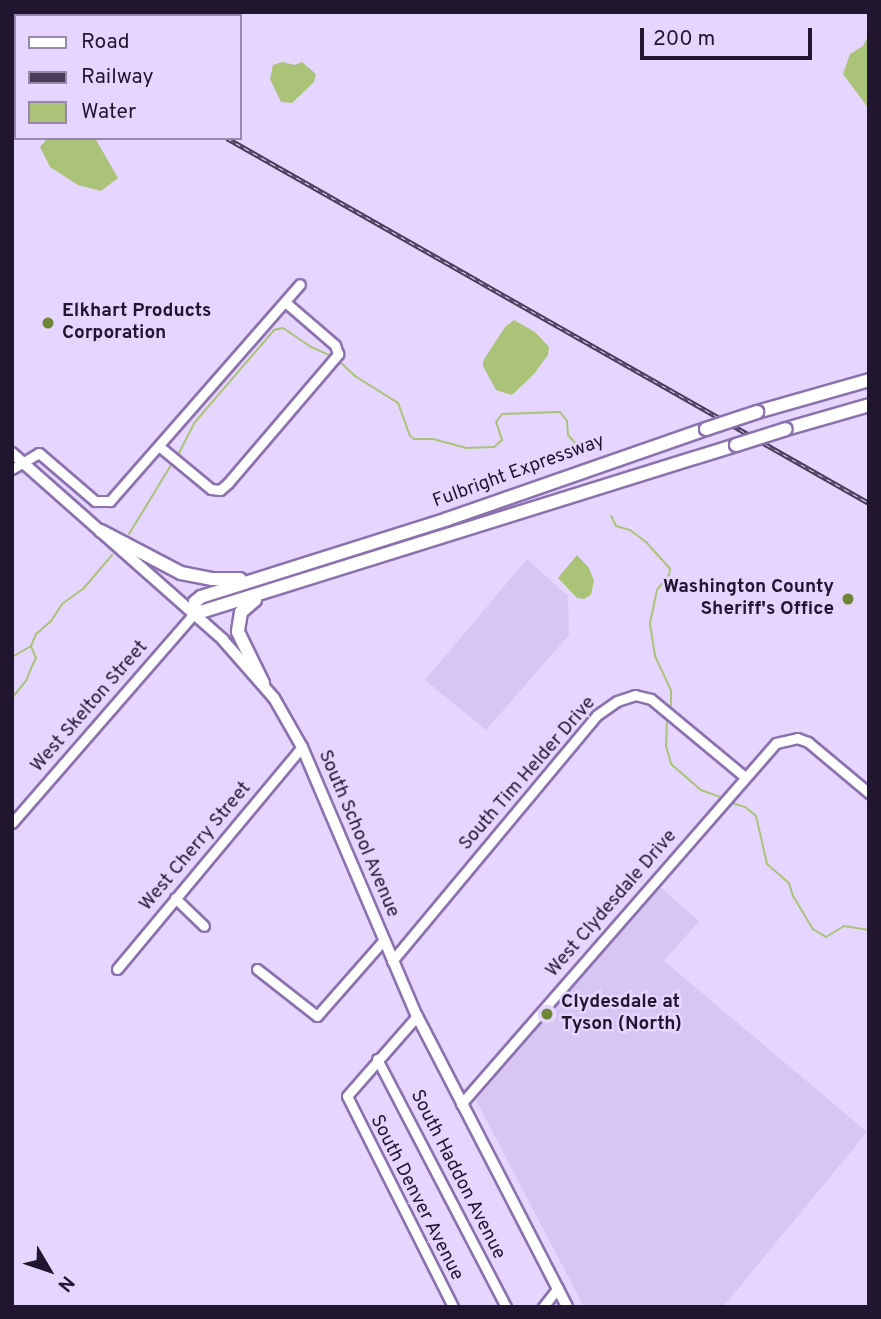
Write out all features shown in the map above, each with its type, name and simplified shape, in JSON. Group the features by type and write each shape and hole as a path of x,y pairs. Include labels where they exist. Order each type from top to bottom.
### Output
{"highway":[{"name":"Fulbright Expressway","path":"194,614 195,602 201,597 448,519 757,412 869,380"},
{"name":"Fulbright Expressway","path":"324,575 869,405"},
{"path":"101,531 166,568 190,576 234,580 275,572"},
{"path":"194,614 324,575"},
{"path":"263,683 256,664 239,637 238,621 241,612 255,600 324,575"}],"main road":[{"name":"South School Avenue","path":"12,453 241,657 263,683 302,747 417,1016 567,1307"}],"street":[{"path":"12,469 39,453 95,501 105,503 160,447 300,284"},
{"path":"160,447 215,491 228,483 338,351 285,302"},
{"name":"West Skelton Street","path":"12,823 194,614"},
{"name":"South Tim Helder Drive","path":"392,961 597,715 617,701 635,695 651,699 745,777"},
{"name":"West Clydesdale Drive","path":"461,1104 776,743 797,738 818,749 869,793"},
{"name":"West Cherry Street","path":"117,969 302,747"},
{"path":"174,898 204,926"},
{"path":"257,970 317,1016 383,941"},
{"path":"377,1059 417,1016"},
{"name":"South Denver Avenue","path":"377,1059 351,1089 347,1096 349,1104 453,1307"},
{"name":"South Haddon Avenue","path":"377,1059 506,1307"},
{"path":"543,1307 558,1288"}],"shaded area":[{"path":"527,559 568,596 569,635 486,730 425,680"},
{"path":"659,886 699,921 664,961 867,1132 723,1307 584,1307 476,1100"}],"water":[{"path":"869,34 869,109 843,74 850,54 863,46"},
{"path":"282,62 295,65 302,62 316,74 314,82 292,103 281,102 270,79 273,65"},
{"path":"46,140 96,140 118,178 101,191 78,185 50,167 40,147"},
{"path":"514,320 535,332 549,347 548,355 534,374 512,395 496,390 483,361 505,327"},
{"path":"577,555 589,568 594,581 591,595 584,599 577,598 558,578"}],"waterway":[{"path":"178,455 195,422 274,330 283,328 311,347 331,356"},
{"path":"339,361 355,376 398,403 410,436 414,439 433,439 466,448 494,447 502,440 496,422 502,414 560,412 567,421 568,435 577,445"},
{"path":"129,534 173,462"},
{"path":"611,516 616,526 630,530 646,542 670,569 669,575 657,590 650,624 655,656 671,691 671,709"},
{"path":"12,698 26,681 36,658 31,646 36,634 51,621 62,604 83,589 112,555"},
{"path":"12,657 31,646"},
{"path":"667,719 666,746 671,764 701,790 720,797"},
{"path":"732,803 745,807 756,816 767,864 789,883 793,896 813,929 826,937 844,926 869,930"}],"railway":[{"path":"231,140 869,503"}],"place":[{"name":"Elkhart Products Corporation","path":"48,323"},
{"name":"Washington County Sheriff's Office","path":"848,599"},
{"name":"Clydesdale at Tyson (North)","path":"547,1014"}]}
